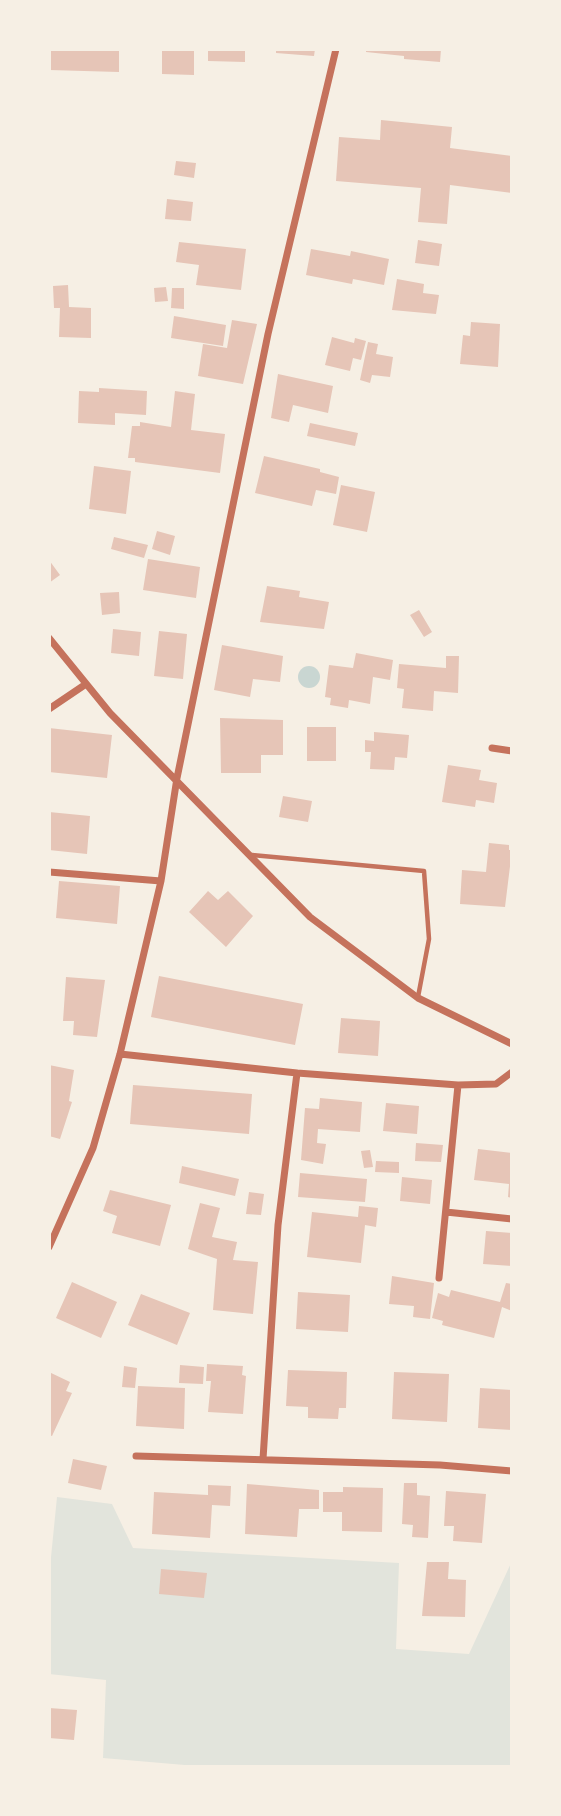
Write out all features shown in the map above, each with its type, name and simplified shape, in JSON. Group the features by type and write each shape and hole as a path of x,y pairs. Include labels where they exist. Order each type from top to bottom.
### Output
{"street":[{"path":"49,1247 93,1148 120,1054 161,881 177,778 268,334 336,49"},
{"path":"49,638 110,713 177,778 310,917 418,998 512,1044"},
{"path":"49,709 86,684"},
{"path":"492,748 512,751"},
{"path":"49,872 161,881"},
{"path":"120,1054 297,1073 458,1086 496,1084 512,1072"},
{"path":"263,1460 278,1225 297,1073"},
{"path":"439,1278 458,1086"},
{"path":"446,1212 512,1219"},
{"path":"136,1456 440,1465 512,1471"}],"lane":[{"path":"250,855 424,872 429,939 418,998"},
{"path":"49,1223 59,1226"}],"shaded area":[{"path":"309,666 317,669 320,677 317,685 309,688 301,685 298,677 301,669"},
{"path":"57,1497 112,1504 133,1548 399,1563 396,1649 469,1654 512,1561 512,1767 208,1767 103,1758 106,1680 49,1674 49,1577"}],"building":[{"path":"49,49 119,49 119,72 49,70"},
{"path":"162,49 194,49 194,75 162,74"},
{"path":"208,49 245,49 245,62 208,61"},
{"path":"276,49 315,49 314,56 276,53"},
{"path":"366,49 441,49 440,62 404,59 404,56 366,52"},
{"path":"381,120 452,127 450,148 512,156 512,193 450,185 447,224 418,222 421,188 336,181 339,137 380,140"},
{"path":"176,161 196,163 194,178 174,175"},
{"path":"167,199 193,202 191,221 165,219"},
{"path":"418,240 442,244 439,266 415,263"},
{"path":"179,242 246,249 241,290 196,285 199,265 176,262"},
{"path":"311,249 350,256 351,251 389,259 384,285 353,279 352,284 306,275"},
{"path":"397,279 424,284 423,293 439,295 436,314 392,310"},
{"path":"68,285 69,307 91,308 91,338 59,337 60,308 54,308 53,286"},
{"path":"166,287 168,301 155,302 154,288"},
{"path":"172,288 184,288 184,309 171,308"},
{"path":"174,316 226,325 223,346 171,338"},
{"path":"232,320 257,324 243,384 198,376 203,344 227,348"},
{"path":"471,322 500,324 498,367 460,364 463,335 470,336"},
{"path":"332,337 354,343 355,338 366,341 361,360 353,358 350,371 325,365"},
{"path":"368,342 378,344 376,354 393,357 390,377 372,375 370,383 360,380"},
{"path":"278,374 333,386 328,413 293,405 289,422 271,418"},
{"path":"99,388 147,391 146,415 115,413 115,425 78,423 79,391 99,392"},
{"path":"175,391 195,394 191,430 225,434 220,473 135,462 135,458 128,458 132,426 140,426 140,422 171,427"},
{"path":"310,423 358,433 355,446 307,436"},
{"path":"264,456 320,469 320,472 339,477 336,494 316,490 312,506 255,493"},
{"path":"94,466 131,471 126,514 89,509"},
{"path":"341,485 375,492 367,532 333,525"},
{"path":"157,531 175,536 170,555 152,549"},
{"path":"114,537 148,545 144,558 111,549"},
{"path":"148,559 200,567 196,598 143,590"},
{"path":"49,560 60,575 49,583"},
{"path":"267,586 300,591 299,597 329,602 324,629 260,622"},
{"path":"119,592 120,613 102,615 100,593"},
{"path":"419,610 432,632 424,637 410,615"},
{"path":"113,629 141,632 139,656 111,653"},
{"path":"159,631 187,634 183,679 154,676"},
{"path":"222,645 283,656 280,682 253,679 250,697 214,690"},
{"path":"356,653 393,660 390,680 373,677 370,704 349,700 348,708 330,705 331,698 325,697 329,665 353,668"},
{"path":"446,656 459,656 458,693 434,691 433,711 402,708 404,689 397,688 399,664 446,668"},
{"path":"220,718 283,720 283,755 261,755 261,773 221,773"},
{"path":"307,727 336,727 336,761 307,761"},
{"path":"49,728 112,735 107,778 49,772"},
{"path":"374,732 409,735 407,758 395,757 394,770 370,769 371,752 365,752 365,740 374,741"},
{"path":"448,765 481,770 479,780 497,783 494,803 476,800 475,807 442,802"},
{"path":"283,796 312,801 308,822 279,817"},
{"path":"49,812 90,816 87,854 49,850"},
{"path":"489,843 509,845 509,850 512,850 505,907 460,904 462,870 486,872"},
{"path":"59,881 120,886 117,924 56,918"},
{"path":"208,891 218,900 228,891 253,916 226,947 189,912"},
{"path":"159,976 303,1004 295,1045 151,1017"},
{"path":"66,977 105,980 97,1037 73,1035 74,1021 63,1021"},
{"path":"341,1018 380,1021 378,1056 338,1053"},
{"path":"49,1065 74,1070 69,1101 72,1102 60,1139 49,1136"},
{"path":"133,1085 252,1094 249,1134 130,1124"},
{"path":"320,1098 362,1102 360,1132 318,1129 317,1143 326,1144 323,1164 301,1160 305,1108 319,1109"},
{"path":"386,1103 419,1106 417,1134 383,1131"},
{"path":"416,1143 443,1145 441,1162 415,1161"},
{"path":"478,1149 512,1153 512,1198 508,1197 509,1184 474,1180"},
{"path":"370,1150 373,1167 364,1168 361,1151"},
{"path":"376,1161 399,1162 399,1173 375,1172"},
{"path":"182,1166 239,1179 235,1196 179,1183"},
{"path":"300,1173 367,1179 365,1202 298,1197"},
{"path":"402,1177 432,1180 430,1204 400,1201"},
{"path":"110,1190 171,1205 160,1246 112,1233 117,1216 103,1211"},
{"path":"249,1192 264,1194 261,1215 246,1214"},
{"path":"200,1203 220,1208 212,1237 237,1242 233,1260 258,1262 253,1314 213,1310 217,1259 188,1249"},
{"path":"359,1206 378,1208 376,1227 365,1225 361,1263 307,1257 312,1212 358,1217"},
{"path":"486,1231 512,1233 512,1266 483,1264"},
{"path":"392,1276 434,1283 430,1319 413,1317 414,1306 389,1304"},
{"path":"72,1282 117,1302 101,1338 56,1318"},
{"path":"506,1283 512,1284 512,1311 502,1307 494,1338 442,1325 443,1321 432,1318 438,1293 449,1297 451,1290 500,1302"},
{"path":"298,1292 350,1295 348,1332 296,1329"},
{"path":"141,1294 190,1313 177,1345 128,1325"},
{"path":"207,1364 243,1366 242,1375 246,1376 243,1414 208,1412 211,1381 206,1381"},
{"path":"180,1365 204,1367 203,1384 179,1383"},
{"path":"124,1366 137,1368 135,1388 122,1387"},
{"path":"288,1370 347,1372 346,1408 339,1408 338,1419 308,1418 308,1407 286,1406"},
{"path":"49,1372 70,1382 66,1391 72,1393 52,1436 49,1435"},
{"path":"394,1372 449,1374 447,1422 392,1419"},
{"path":"138,1386 185,1388 184,1429 136,1426"},
{"path":"480,1388 512,1390 512,1430 478,1428"},
{"path":"73,1459 107,1466 101,1490 68,1483"},
{"path":"404,1483 417,1483 417,1495 430,1496 428,1538 412,1537 413,1525 402,1524"},
{"path":"247,1484 319,1490 319,1509 299,1509 297,1537 245,1534"},
{"path":"208,1485 231,1486 230,1506 212,1505 210,1538 152,1534 154,1492 208,1495"},
{"path":"343,1487 383,1488 382,1532 342,1531 342,1512 323,1512 323,1492 343,1492"},
{"path":"446,1491 486,1494 482,1543 453,1541 454,1526 444,1526"},
{"path":"427,1562 449,1562 448,1579 466,1580 465,1617 422,1616"},
{"path":"161,1569 207,1573 204,1598 159,1594"},
{"path":"49,1708 77,1710 74,1740 49,1738"}]}
